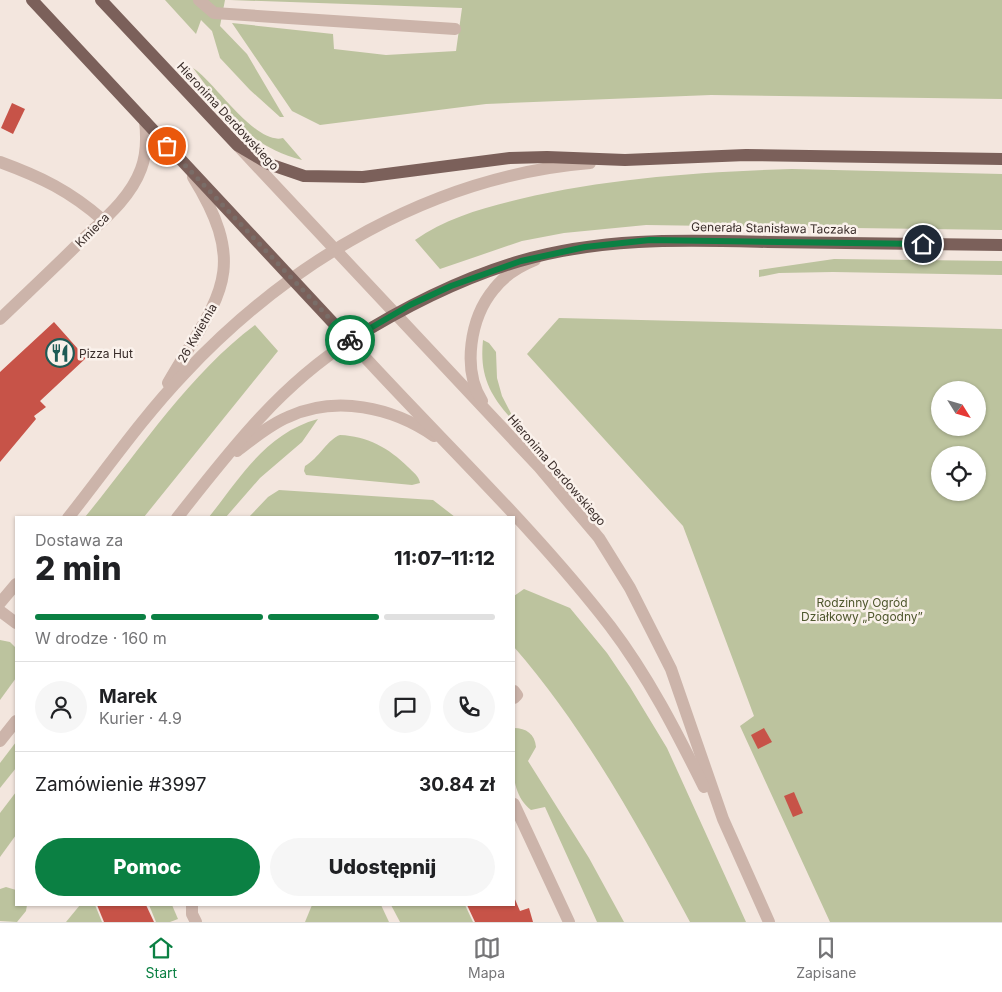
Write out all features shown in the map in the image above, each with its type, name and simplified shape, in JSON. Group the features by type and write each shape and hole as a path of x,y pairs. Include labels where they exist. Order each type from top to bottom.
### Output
{"main road":[{"name":"Hieronima Derdowskiego","path":"32,0 290,279 350,340"},
{"name":"Hieronima Derdowskiego","path":"101,0 237,145"},
{"path":"237,145 252,156 282,170 304,176 328,177 363,177 510,158 625,160 746,155 1002,159"},
{"name":"Generała Stanisława Taczaka","path":"394,314 451,286 498,269 547,254 585,247 650,240 1002,245"},
{"path":"350,340 394,314"}],"street":[{"path":"199,0 214,13 455,29"},
{"name":"Kmieca","path":"0,318 103,220 127,193 141,170 145,156 147,138 144,121"},
{"name":"Hieronima Derdowskiego","path":"237,145 491,416 568,500 599,538 630,588 670,670 741,863"},
{"path":"290,279 334,250 398,215 468,187 541,169 625,160"},
{"path":"0,162 62,188 103,220"},
{"name":"26 Kwietnia","path":"151,414 210,312 218,295 225,267 224,250 216,221 206,199 186,166"},
{"name":"Generała Stanisława Taczaka","path":"491,416 476,392 472,378 471,350 480,314 490,294 502,279 524,265 547,254"},
{"name":"26 Kwietnia","path":"70,516 182,376 252,308 290,279"},
{"name":"Hieronima Derdowskiego","path":"350,340 549,552 617,635 661,702 769,922"},
{"path":"179,516 219,465 274,402 308,371 350,340"},
{"path":"219,465 278,422 321,406 352,406 397,415 450,447"},
{"path":"0,604 15,585"},
{"path":"0,610 15,623"},
{"path":"0,741 15,722"},
{"path":"515,806 569,922"},
{"path":"192,906 192,914 196,922"}],"green space":[{"path":"165,0 225,0 220,26 247,54 284,117 280,117 250,90 220,58 212,31 201,20 196,34"},
{"path":"230,0 1002,0 1002,99 711,95 486,104 320,125 292,111 232,23 333,34 334,49 386,55 456,51 462,8"},
{"path":"193,68 248,123 272,138 283,138 302,160 283,154 252,136 227,112"},
{"path":"792,169 1002,174 1002,230 646,225 564,233 522,241 440,269 415,240 439,226 479,210 553,192 655,177"},
{"path":"834,259 1002,261 1002,275 833,272 779,273 759,277 759,270"},
{"name":"Rodzinny Ogród Działkowy „Pogodny”","path":"559,318 1002,329 1002,922 830,922 740,726 754,716 683,526 527,354"},
{"path":"255,325 278,351 145,516 86,516 186,391 231,345"},
{"path":"483,340 489,343 496,352 497,378 502,396 517,425 494,397 485,377 482,354"},
{"path":"318,419 302,442 260,478 227,516 210,516 243,473 269,446 283,435"},
{"path":"340,435 359,438 377,444 401,460 414,472 420,483 412,485 306,475 304,471 305,466 332,440"},
{"path":"279,490 433,500 454,516 250,516 268,497"},
{"path":"524,589 570,608 607,653 667,748 746,922 690,922 610,780 564,711 515,648 515,595"},
{"path":"0,640 10,642 15,647 15,679 0,700"},
{"path":"515,728 522,729 532,735 536,747 528,761 589,858 624,922 597,922 545,807 531,810 518,793 515,783"},
{"path":"15,743 15,769 0,788 0,763"},
{"path":"15,793 15,836 0,857 0,813"},
{"path":"6,887 15,890 15,906 27,906 26,911 17,922 0,921 0,889"},
{"path":"79,906 95,906 102,922 66,922"},
{"path":"149,906 172,906 178,919 170,922 156,922"},
{"path":"312,906 381,906 389,922 305,922"},
{"path":"392,906 465,906 473,922 400,922"}],"building":[{"path":"12,103 25,109 13,134 1,128"},
{"path":"54,322 86,358 40,401 46,407 34,416 36,419 0,462 0,372"},
{"path":"764,728 772,742 758,749 751,735"},
{"path":"794,792 803,813 793,817 784,796"},
{"path":"515,899 520,911 529,908 533,922 475,922 467,906 515,906"},
{"path":"97,906 146,906 154,922 104,922"}],"way so far":[{"path":"167,146 268,256 350,340"}],"place":[{"name":"Pizza Hut","path":"60,353"}],"route":[{"path":"350,340 410,305 451,286 521,261 585,247 650,240 923,244"}]}
